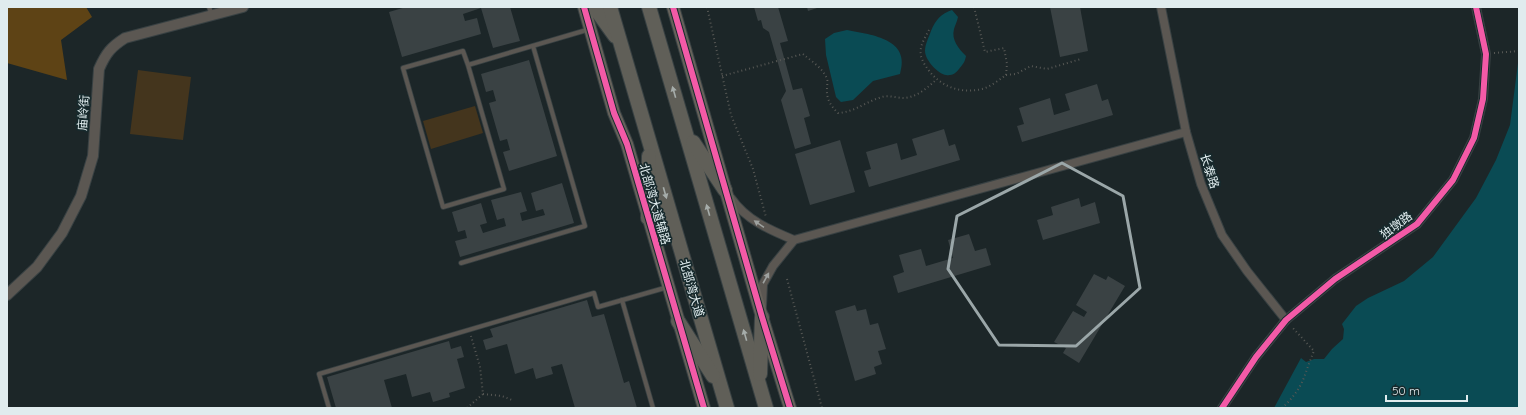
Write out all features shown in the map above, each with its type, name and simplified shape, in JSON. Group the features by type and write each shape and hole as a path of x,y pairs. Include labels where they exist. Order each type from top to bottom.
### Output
{"highway":[{"path":"594,7 622,46"},
{"name":"北部湾大道","path":"610,7 728,408"},
{"path":"649,7 766,408"},
{"path":"685,130 725,190"},
{"path":"648,218 650,142"},
{"path":"760,386 762,317"},
{"path":"678,320 723,391"}],"main road":[{"name":"北部湾大道辅路","path":"584,7 614,113 626,144 704,408"},
{"path":"673,7 762,317 790,408"}],"street":[{"name":"庙岭街","path":"7,295 36,267 57,239 80,196 93,156 99,69 105,56 114,46 125,38 211,11 242,7"},
{"name":"长泰路","path":"1161,7 1186,132 1201,184 1222,235 1247,271 1286,320"},
{"name":"独墩路","path":"1222,408 1256,357 1286,320 1335,279 1417,224 1453,180 1474,138 1483,99 1486,54 1476,7"},
{"path":"762,317 763,284 773,266 794,240 1186,132"},
{"path":"725,190 738,209 762,226 794,240"}],"lane":[{"path":"468,66 590,29"},
{"path":"461,263 585,226 533,46"},
{"path":"463,51 468,66 504,189 443,207 403,68 463,51"},
{"path":"329,408 319,374 594,293 598,307 668,286"},
{"path":"622,300 653,408"}],"path":[{"path":"706,7 731,115 753,169 766,217"},
{"path":"974,7 985,52 1004,48 1007,64 1006,75"},
{"path":"929,30 922,44 921,55 926,67 936,80 946,86 962,90 982,89 1006,75 1016,74 1032,66 1047,69 1081,59"},
{"path":"1486,54 1518,51"},
{"path":"722,76 803,54 821,70 828,80 826,90 828,99 831,106 838,113 845,113 883,97 906,98 918,94 936,80"},
{"path":"787,279 822,408"},
{"path":"1282,408 1302,381 1307,365 1314,351 1286,320"},
{"path":"470,329 480,367 484,394"},
{"path":"467,408 484,394 502,396 512,400"}],"highlighted area":[{"path":"1062,163 1123,196 1140,288 1076,346 999,345 948,269 957,216"}],"shaded area":[{"path":"7,7 86,7 92,17 61,40 67,80 7,63"},
{"path":"138,70 191,77 183,140 130,134"},
{"path":"475,106 483,133 431,149 423,121"}],"water":[{"path":"952,10 958,17 953,33 955,41 966,56 964,63 958,70 954,74 948,75 939,72 932,66 925,51 927,41 935,23 942,15"},
{"path":"847,30 868,34 887,41 895,46 900,53 902,62 900,74 873,81 853,100 841,102 836,97 826,55 825,39 834,33"},
{"path":"1519,41 1519,408 1274,408 1301,358 1306,362 1314,359 1324,359 1343,339 1344,329 1342,324 1356,306 1368,298 1404,281 1433,257 1476,198 1496,160 1510,125 1518,63"}],"building":[{"path":"406,7 510,7 520,41 493,48 481,8 463,14 465,21 477,18 481,34 402,57 389,12"},
{"path":"754,7 778,7 788,41 780,43 793,90 802,88 810,116 804,118 811,144 795,149 781,100 786,91 769,32 763,28 761,20 758,21"},
{"path":"807,7 820,7 808,11"},
{"path":"1050,7 1080,7 1088,51 1060,57"},
{"path":"529,60 557,156 509,171 503,152 510,150 507,139 500,141 489,103 496,101 493,90 486,92 481,74"},
{"path":"1097,84 1102,101 1108,99 1113,115 1022,142 1017,126 1024,124 1019,108 1050,98 1054,115 1070,110 1065,94"},
{"path":"944,129 949,146 955,144 960,160 869,187 864,171 871,169 866,152 897,143 901,160 917,155 912,139"},
{"path":"840,140 855,192 810,205 795,154"},
{"path":"562,183 574,223 460,257 455,241 467,238 465,230 458,232 452,212 481,203 487,223 480,225 483,233 506,226 504,218 497,220 491,200 521,192 527,211 520,213 522,221 545,215 543,209 536,211 531,193"},
{"path":"1079,198 1081,207 1095,202 1100,223 1043,240 1037,220 1053,215 1051,207"},
{"path":"969,234 975,251 986,248 991,265 898,293 893,276 904,272 899,255 921,249 926,266 953,258 948,240"},
{"path":"1094,274 1106,280 1108,276 1125,286 1079,363 1063,353 1066,348 1054,342 1073,311 1084,317 1087,312 1076,305"},
{"path":"587,300 592,317 604,314 624,383 629,381 637,408 575,408 562,364 551,367 553,374 536,379 533,368 515,374 507,344 486,350 483,340 493,337 490,329"},
{"path":"855,305 857,311 866,309 870,325 878,323 886,349 878,351 882,364 874,367 876,374 855,381 835,311"},
{"path":"449,341 451,349 461,346 464,357 457,359 465,388 449,393 450,397 433,402 430,392 412,397 406,374 384,380 392,408 336,408 327,377"}],"cycle path":[{"path":"584,7 614,113 627,144 704,408"},
{"path":"673,7 762,317 790,408"},
{"path":"1222,408 1256,357 1286,320 1335,279 1417,224 1453,180 1474,138 1483,99 1486,54 1476,7"}]}
